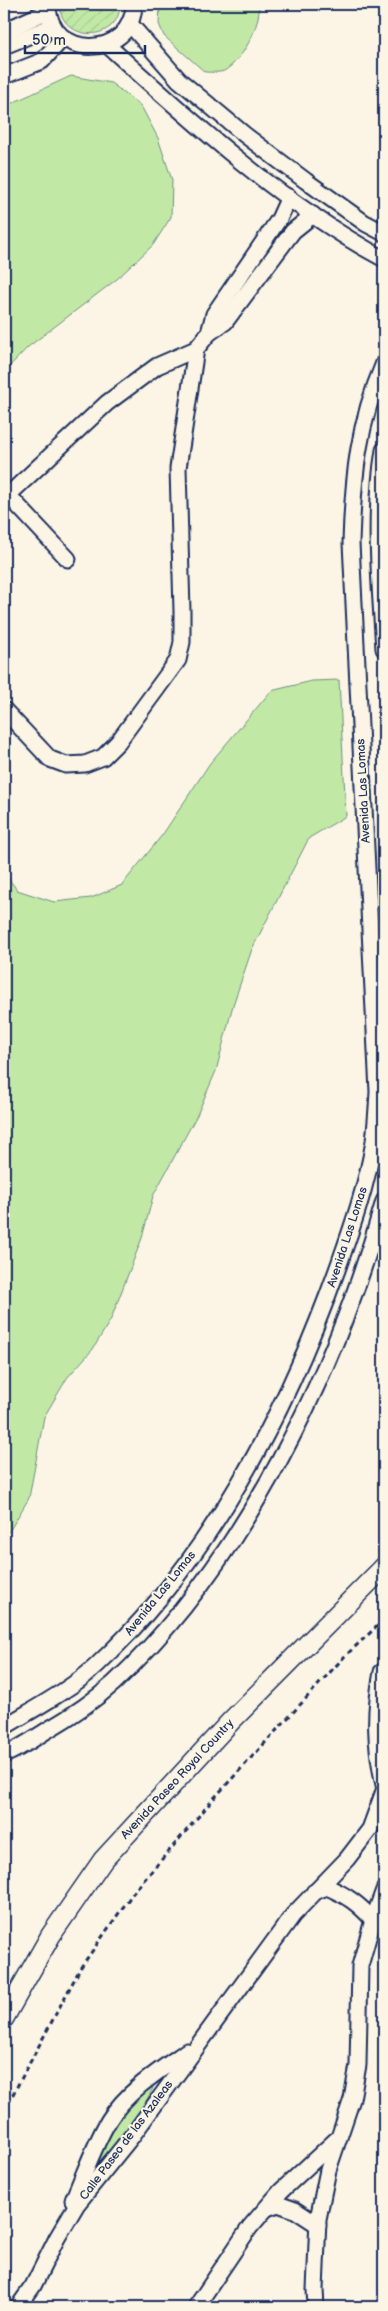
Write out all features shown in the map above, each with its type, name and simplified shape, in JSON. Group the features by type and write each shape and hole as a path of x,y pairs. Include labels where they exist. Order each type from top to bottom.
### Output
{"street":[{"path":"49,14 63,38 77,45 92,47 106,44 124,32 129,23 134,4"},
{"path":"4,31 49,14"},
{"path":"4,46 49,14"},
{"path":"129,23 179,80 306,182 365,223 384,233"},
{"path":"4,76 42,61 63,38"},
{"path":"106,44 167,99 289,197 353,242 384,259"},
{"path":"4,710 50,759 66,765 85,764 103,757 118,742 178,660 182,642 182,611 178,468 196,349 208,333 214,314 279,219 289,197"},
{"path":"208,333 225,322 293,231 313,215"},
{"path":"68,559 6,497 107,402 157,366 196,349"},
{"name":"Avenida Las Lomas","path":"4,1727 95,1668 140,1622 219,1516 256,1453 295,1376 328,1295 357,1214 374,1142 378,1092 351,543 353,481 361,434 373,389 384,363"},
{"path":"384,450 379,484 377,539 384,650"},
{"path":"351,543 377,539"},
{"name":"Avenida Las Lomas","path":"4,1755 71,1716 113,1684 160,1636 197,1588 237,1530 277,1464 317,1383 347,1314 384,1201"},
{"name":"Avenida Paseo Royal Country","path":"4,2018 51,1935 103,1860 231,1721 384,1567"},
{"path":"382,1672 375,1727 377,1752 384,1785"},
{"name":"Calle Paseo de las Azaleas","path":"57,2238 77,2204 132,2136 293,1915 347,1859 370,1829 384,1792"},
{"path":"314,1892 327,1887 344,1894 360,1906 372,1920"},
{"path":"316,2307 318,2225 328,2170 352,2099 358,2064 360,1966 372,1920 384,1890"},
{"name":"Calle Paseo de las Azaleas","path":"18,2307 33,2286 57,2238 110,2118 130,2095 154,2074 198,2043"},
{"path":"196,2307 250,2227 281,2191 339,2137"},
{"path":"267,2208 278,2204 295,2210 318,2225"}],"path":[{"path":"4,2112 81,1967 133,1893 216,1796 345,1656 384,1620"}],"green space":[{"path":"59,4 120,4 118,17 111,26 101,32 91,34 80,32 70,26 62,17"},
{"path":"160,4 259,4 259,12 254,32 238,59 224,71 205,72 164,36 159,24"},
{"path":"71,76 111,83 141,106 158,138 172,180 171,217 153,245 117,279 28,347 4,372 4,114 10,104"},
{"path":"339,680 346,816 309,838 252,949 233,1005 216,1071 197,1115 153,1196 142,1238 111,1319 93,1349 67,1378 44,1417 29,1498 4,1537 4,872 17,890 54,902 91,898 122,885 163,834 210,763 271,691 312,681"},
{"path":"151,2085 153,2088 142,2109 104,2158 99,2162 96,2161 105,2140 118,2119"}]}
